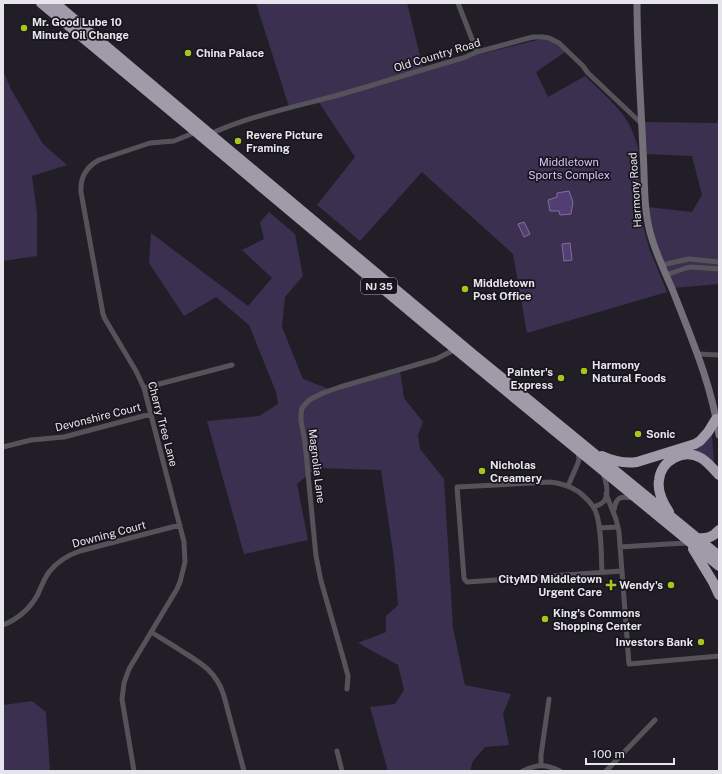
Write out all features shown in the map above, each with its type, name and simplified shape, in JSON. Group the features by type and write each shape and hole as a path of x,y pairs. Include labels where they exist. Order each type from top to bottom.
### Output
{"highway":[{"name":"NJ 35","path":"41,3 635,498 693,541 719,556"},
{"name":"NJ 35","path":"55,3 474,355 673,519 719,566"},
{"path":"590,450 617,462 637,462 695,444 708,432 716,419"},
{"path":"673,519 665,506 660,493 659,479 662,470 670,460 682,455 693,455 700,457 707,461 719,475"},
{"path":"719,530 715,535 708,538 693,541 719,594"}],"street":[{"path":"458,3 477,52"},
{"name":"Harmony Road","path":"637,3 645,204 647,220 654,246 707,380 719,435"},
{"name":"Old Country Road","path":"210,134 256,117 533,37 543,37 558,43 642,124"},
{"name":"Cherry Tree Lane","path":"134,771 123,706 122,690 129,669 177,589 183,574 185,551 180,525 144,388 103,314 81,192 81,184 88,169 99,160 150,143 174,141 196,132"},
{"path":"662,265 689,259 719,262"},
{"path":"666,275 691,267 719,269"},
{"name":"Magnolia Lane","path":"347,689 348,676 321,581 316,556 305,443 301,421 302,408 309,400 324,393 436,359 456,349"},
{"path":"698,354 719,355"},
{"path":"144,388 232,365"},
{"name":"Devonshire Court","path":"3,447 31,440 64,437 151,414"},
{"path":"568,486 578,463 578,450"},
{"path":"594,507 604,501 606,494 606,482 602,470"},
{"path":"602,572 599,528 594,507 583,496 568,486 550,482 457,487 464,579 468,582 622,571"},
{"path":"606,494 614,510 618,527 629,664 719,656"},
{"path":"614,510 615,503 619,498 635,498"},
{"name":"Downing Court","path":"3,625 12,621 24,612 34,600 49,572 58,562 69,555 180,525"},
{"path":"599,528 618,527"},
{"path":"620,547 693,541"},
{"path":"151,632 204,664 216,678 220,684 224,696 244,771"},
{"path":"541,765 541,755 549,699"},
{"path":"606,771 655,720"},
{"path":"337,751 342,771"},
{"path":"523,771 541,765 560,771"}],"green space":[{"name":"Middletown Sports Complex","path":"256,3 407,3 423,68 550,37 568,50 536,72 548,97 585,76 614,104 625,117 633,132 638,147 641,218 649,248 667,292 527,333 513,254 422,172 360,241 317,205 355,157 318,101 289,107"},
{"path":"3,71 12,91 43,144 67,165 32,176 37,213 37,256 3,261"},
{"path":"719,115 719,284 673,288 648,222 647,207 692,212 702,195 692,156 645,154 643,122 717,123"},
{"path":"269,212 295,234 303,276 285,297 282,327 303,379 329,389 400,370 404,398 423,422 418,435 420,449 444,479 453,628 465,685 511,694 503,714 509,745 485,747 473,761 470,771 388,771 370,707 395,704 404,690 398,665 358,643 386,632 386,616 398,605 394,559 381,470 316,468 297,484 308,540 244,554 207,421 259,416 278,404 276,392 249,325 216,297 184,316 149,263 151,233 248,306 272,278 242,250 264,239 260,222"},
{"path":"712,435 714,464 690,451"},
{"path":"32,701 46,712 50,771 3,771 3,705"}],"shaded area":[{"path":"569,191 573,202 571,214 560,215 559,211 550,211 548,200 557,197 557,193"},
{"path":"524,222 530,234 524,237 518,224"},
{"path":"570,243 572,260 564,261 562,244"}],"place":[{"name":"Mr. Good Lube 10 Minute Oil Change","path":"24,28"},
{"name":"China Palace","path":"188,53"},
{"name":"Revere Picture Framing","path":"238,141"},
{"name":"Middletown Post Office","path":"465,289"},
{"name":"Harmony Natural Foods","path":"584,371"},
{"name":"Painter's Express","path":"561,378"},
{"name":"Sonic","path":"638,434"},
{"name":"Nicholas Creamery","path":"482,471"},
{"name":"CityMD Middletown Urgent Care","path":"611,585"},
{"name":"Wendy's","path":"671,585"},
{"name":"King's Commons Shopping Center","path":"545,619"},
{"name":"Investors Bank","path":"701,642"}]}
